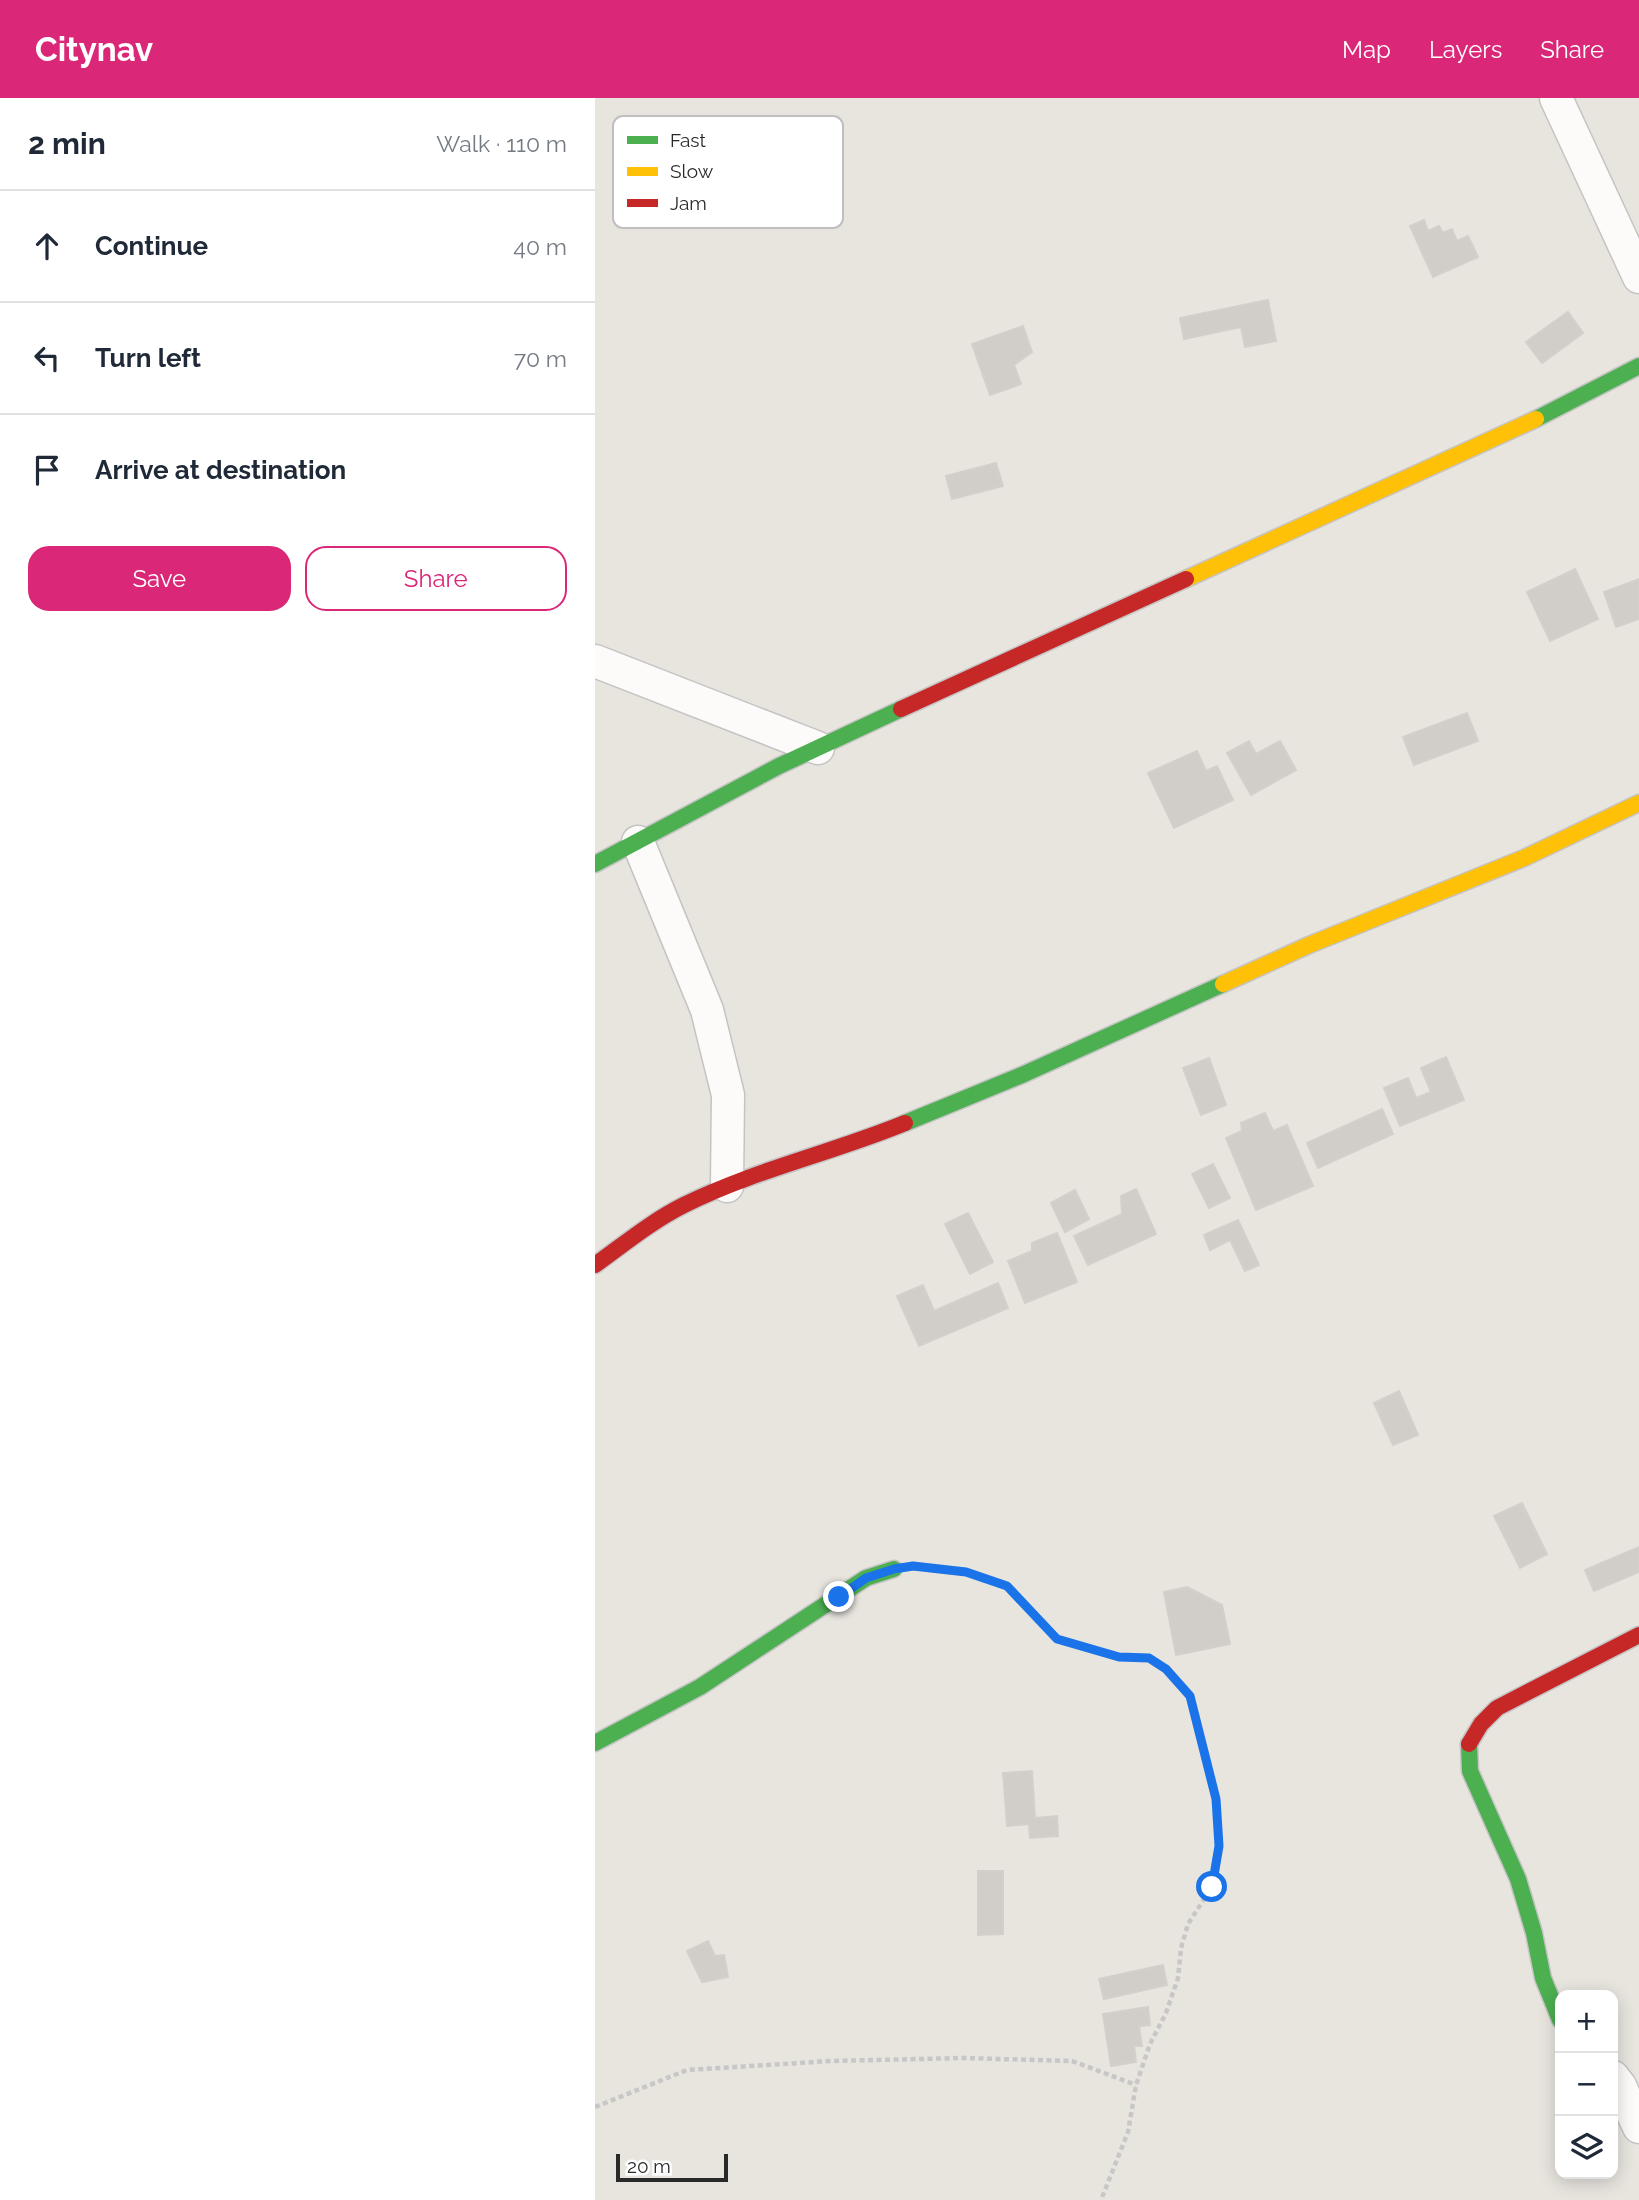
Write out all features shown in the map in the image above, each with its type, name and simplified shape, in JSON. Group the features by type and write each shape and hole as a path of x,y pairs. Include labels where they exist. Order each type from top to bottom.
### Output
{"street":[{"path":"1556,98 1639,276"},
{"path":"595,864 779,766 1014,656 1381,491 1529,422 1639,366"},
{"path":"595,661 818,748"},
{"path":"595,1265 659,1219 727,1186 861,1141 1021,1075 1309,945 1524,858 1639,803"},
{"path":"638,842 707,1010 728,1095 727,1186"},
{"path":"595,1743 700,1687 866,1578 894,1569"},
{"path":"1555,2008 1543,1978 1534,1933 1518,1879 1470,1771 1468,1746 1481,1724 1497,1708 1639,1635"},
{"path":"1618,2083 1639,2127"}],"path":[{"path":"894,1569 913,1566 966,1572 1007,1586 1057,1639 1119,1657 1149,1658 1166,1669 1190,1696 1216,1799 1219,1846 1212,1887 1188,1924 1181,1948 1178,1978 1166,2013 1150,2044 1136,2085 1128,2132 1101,2200"},
{"path":"595,2107 687,2070 831,2061 964,2058 1072,2061 1136,2085"}],"building":[{"path":"1424,220 1428,231 1439,226 1443,233 1452,229 1457,241 1468,236 1478,257 1433,277 1410,226"},
{"path":"1268,300 1276,341 1245,347 1241,327 1184,339 1180,318"},
{"path":"1568,312 1583,333 1542,363 1526,342"},
{"path":"1023,326 1032,352 1014,365 1021,384 990,395 972,344"},
{"path":"996,463 1003,486 952,499 946,476"},
{"path":"1575,569 1598,619 1550,641 1527,592"},
{"path":"1639,579 1639,619 1616,627 1604,592"},
{"path":"1467,713 1478,741 1414,765 1403,737"},
{"path":"1249,741 1256,754 1280,741 1296,770 1251,795 1227,753"},
{"path":"1197,751 1206,771 1217,766 1233,800 1174,828 1148,773"},
{"path":"1446,1057 1464,1100 1400,1126 1384,1088 1408,1078 1416,1098 1431,1092 1421,1068"},
{"path":"1209,1058 1226,1105 1201,1115 1183,1068"},
{"path":"1382,1109 1393,1134 1318,1168 1307,1143"},
{"path":"1265,1113 1273,1131 1287,1125 1313,1186 1256,1210 1226,1138 1242,1131 1241,1123"},
{"path":"1213,1164 1230,1198 1209,1208 1192,1174"},
{"path":"1136,1189 1156,1234 1088,1265 1074,1236 1122,1214 1121,1196"},
{"path":"1075,1190 1089,1219 1065,1232 1051,1203"},
{"path":"968,1213 993,1262 970,1274 945,1224"},
{"path":"1238,1220 1259,1265 1245,1271 1230,1240 1210,1250 1204,1235"},
{"path":"1057,1233 1077,1282 1025,1303 1008,1261 1032,1251 1032,1243"},
{"path":"998,1283 1008,1308 919,1346 897,1296 923,1285 934,1311"},
{"path":"1399,1391 1418,1435 1393,1445 1374,1403"},
{"path":"1522,1503 1547,1554 1520,1568 1494,1516"},
{"path":"1639,1547 1639,1572 1594,1591 1585,1570"},
{"path":"1187,1587 1222,1605 1230,1644 1176,1655 1164,1592"},
{"path":"1032,1771 1035,1818 1057,1816 1058,1836 1030,1838 1029,1824 1007,1826 1003,1773"},
{"path":"978,1871 1003,1871 1003,1934 978,1935"},
{"path":"708,1941 715,1956 724,1955 728,1977 702,1982 687,1951"},
{"path":"1163,1965 1167,1985 1104,1999 1099,1979"},
{"path":"1148,2007 1150,2025 1139,2026 1142,2046 1134,2046 1136,2062 1111,2066 1103,2014"}],"traffic: fast":[{"path":"1536,419 1639,366"},
{"path":"595,864 779,766 901,709"},
{"path":"905,1123 1022,1075 1223,984"},
{"path":"595,1743 700,1687 866,1578 894,1569"},
{"path":"1469,1744 1470,1771 1518,1879 1534,1933 1543,1978 1555,2008"}],"traffic: slow":[{"path":"1186,579 1536,419"},
{"path":"1223,984 1309,945 1524,858 1639,803"}],"traffic: jam":[{"path":"901,709 1186,579"},
{"path":"595,1265 638,1233 684,1205 738,1182 905,1123"},
{"path":"1469,1744 1481,1724 1497,1708 1639,1635"}],"route":[{"path":"839,1597 866,1578 894,1569 913,1566 966,1572 1007,1586 1057,1639 1119,1657 1149,1658 1166,1669 1190,1696 1216,1799 1219,1846 1212,1887"}]}
